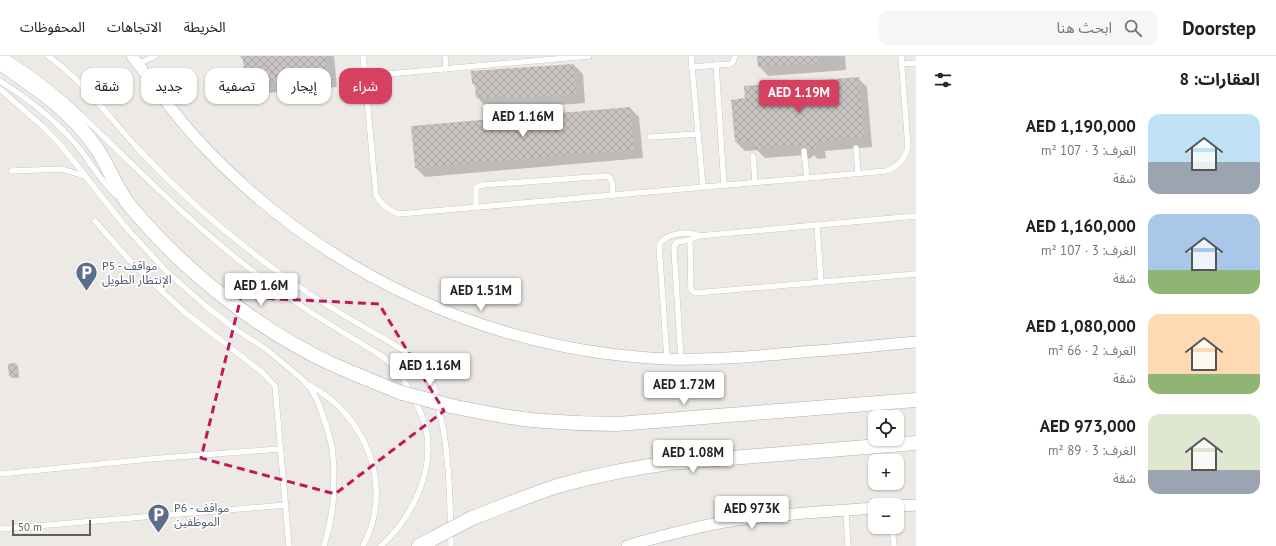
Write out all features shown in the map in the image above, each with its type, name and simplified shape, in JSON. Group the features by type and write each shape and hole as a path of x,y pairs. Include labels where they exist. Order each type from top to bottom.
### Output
{"street":[{"path":"135,60 187,128 213,156 251,192 304,235 349,264 376,279 403,293 451,313 513,334 577,349 667,359 752,357 916,342"},
{"path":"0,63 59,106 79,127 97,148 120,191 130,206 182,260 210,284 245,312 301,348 367,380 402,393 451,406 496,415 541,421 587,424 617,424 916,400"},
{"path":"419,546 472,518 561,485 632,468 669,463 916,443"},
{"path":"904,506 916,505"},
{"path":"627,546 679,531 721,523 755,518 868,509"}],"lane":[{"path":"4,56 37,77 73,107 183,214 226,251 294,302 368,347 398,371 424,420 428,442 427,463 413,504 404,519 381,546"},
{"path":"48,56 66,70 89,92 158,170 232,237 272,268 314,297 404,351 422,369 432,383 445,432 451,546"},
{"path":"135,60 155,56"},
{"path":"363,56 364,68"},
{"path":"445,56 446,69"},
{"path":"392,74 589,56"},
{"path":"691,56 703,187"},
{"path":"692,67 730,64 733,62 735,56"},
{"path":"368,104 376,195 385,207 399,214 807,178 891,169 901,162 907,152 908,141 901,56"},
{"path":"901,64 916,63"},
{"path":"716,66 724,185"},
{"path":"0,81 25,98 54,122 74,142 112,192 130,206"},
{"path":"0,89 51,134 137,241 165,270 207,307 238,331 266,349 306,383 331,398 351,419 360,431 371,458 376,486 376,501 371,529 364,546"},
{"path":"650,137 698,134"},
{"path":"856,148 858,173"},
{"path":"804,151 807,178"},
{"path":"753,156 755,182"},
{"path":"11,172 62,169 84,176"},
{"path":"476,207 476,188 482,185 607,176 611,178 612,181 613,195"},
{"path":"681,359 674,246 677,242 690,240 698,236 916,216"},
{"path":"95,221 132,263 182,311 263,374 275,386 289,546"},
{"path":"817,225 821,282"},
{"path":"667,359 659,245 664,238 670,236 691,233 698,236"},
{"path":"690,240 691,289 695,293 916,274"},
{"path":"306,383 315,395 324,418 330,438 333,457 333,504 324,546"},
{"path":"0,474 280,449"},
{"path":"0,530 286,505"},
{"path":"846,511 848,546"},
{"path":"893,534 894,546"}],"highlighted area":[{"path":"241,297 379,304 444,411 335,494 201,458"}],"building":[{"path":"243,56 326,56 327,68 277,68 277,82 269,83 269,68 244,68"},
{"path":"757,56 820,56 820,63 758,67"},
{"path":"574,64 576,94 506,99 506,96 476,98 475,84 472,84 471,71"},
{"path":"859,77 864,138 816,142 817,149 808,150 804,147 799,150 799,146 755,149 754,141 735,142 731,100 745,98 744,86"},
{"path":"630,107 634,150 415,168 411,126"},
{"path":"16,363 17,376 9,376 8,364"}],"place":[{"name":"P5 - مواقف الإنتظار الطويل","path":"87,292"},
{"name":"P6 - مواقف الموظفين","path":"158,534"}]}
